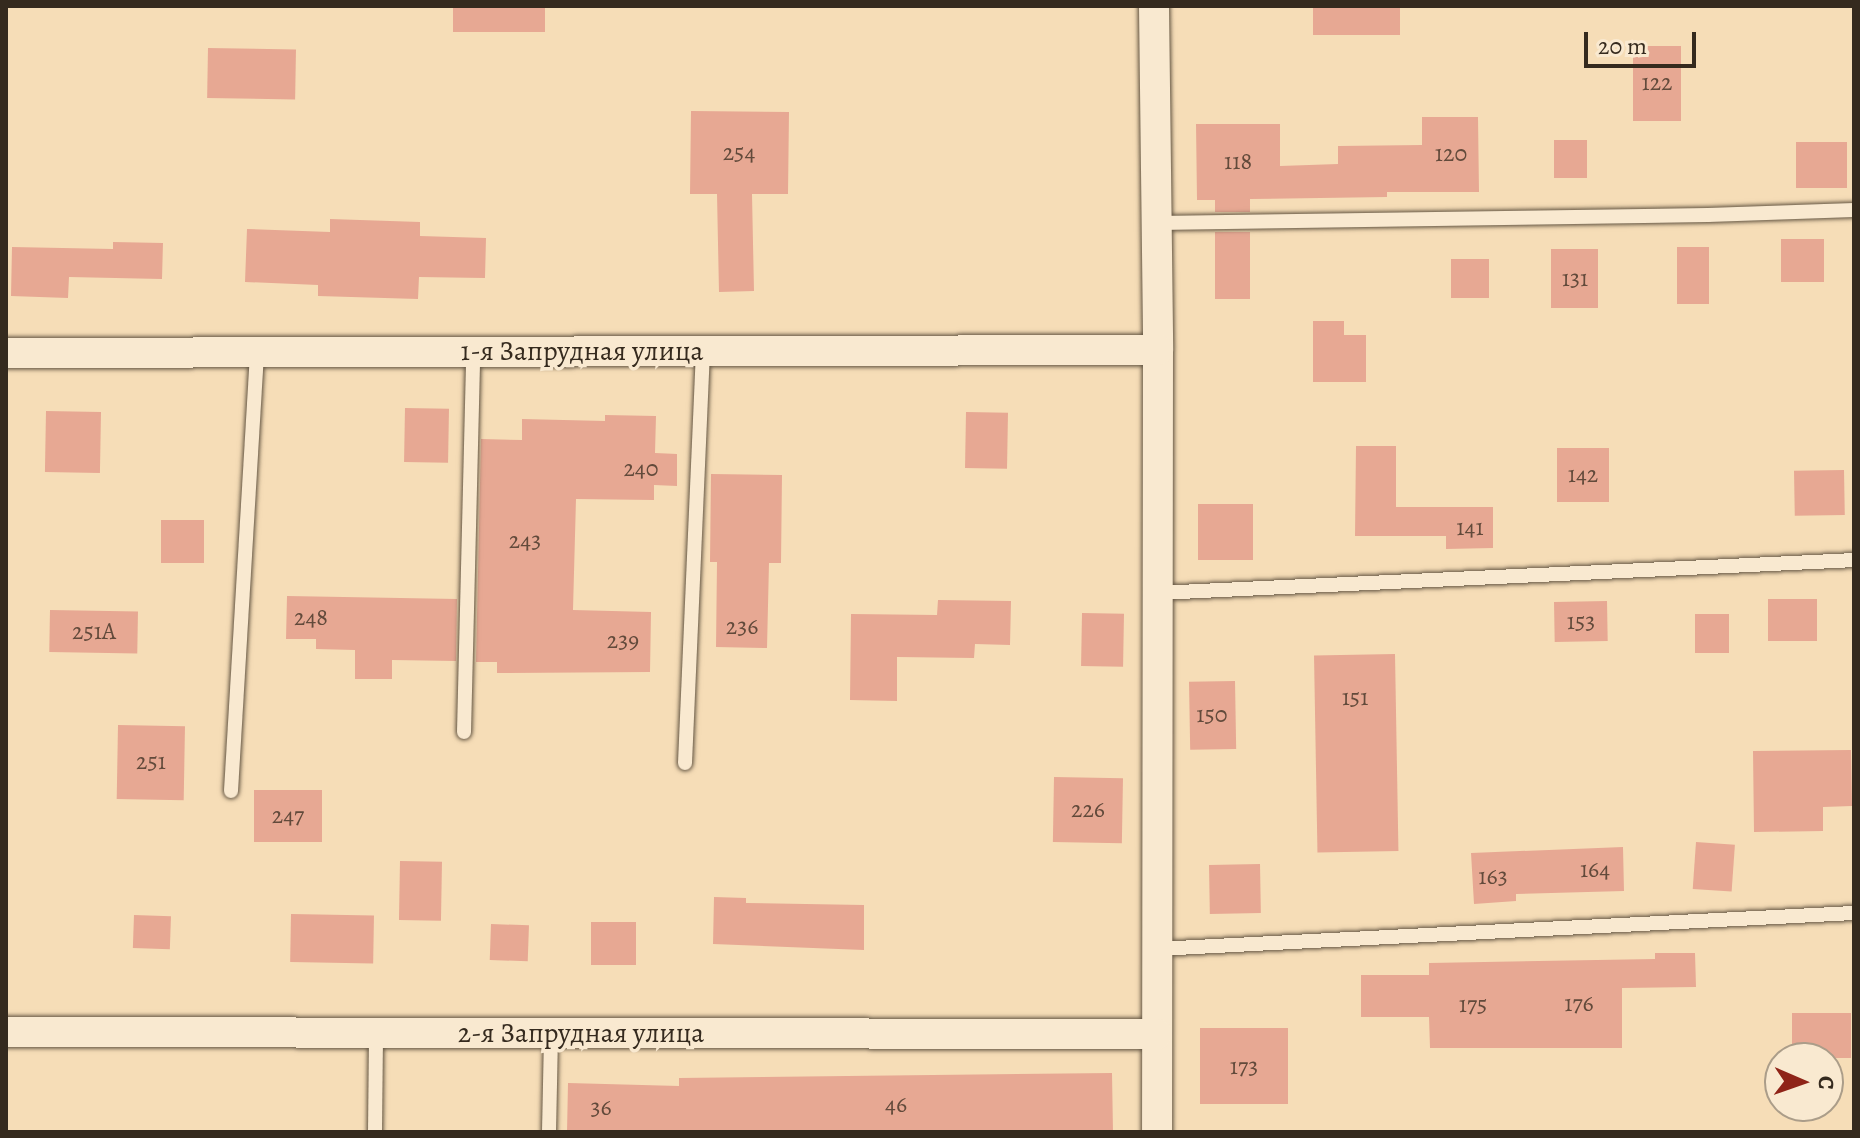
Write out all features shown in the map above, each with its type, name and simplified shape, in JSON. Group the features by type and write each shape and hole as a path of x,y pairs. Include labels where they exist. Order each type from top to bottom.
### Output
{"street":[{"path":"1154,6 1158,350 1157,1132"},
{"name":"1-я Запрудная улица","path":"6,353 1158,350"},
{"name":"2-я Запрудная улица","path":"6,1032 1157,1034"}],"lane":[{"path":"1157,223 1854,210"},
{"path":"464,732 473,351"},
{"path":"685,763 703,351"},
{"path":"231,791 257,352"},
{"path":"1158,593 1854,560"},
{"path":"1157,949 1854,913"},
{"path":"375,1132 376,1033"},
{"path":"549,1132 551,1033"}],"building":[{"path":"453,6 545,6 545,32 453,32"},
{"path":"1313,6 1400,6 1400,35 1313,35"},
{"path":"1633,46 1681,46 1681,121 1633,121"},
{"path":"208,48 296,50 295,100 207,98"},
{"path":"691,111 789,112 788,194 752,194 754,291 719,292 717,194 690,194"},
{"path":"1422,117 1478,117 1479,192 1387,192 1387,197 1250,199 1250,212 1215,212 1215,200 1197,200 1196,124 1280,124 1280,166 1338,164 1338,146 1422,145"},
{"path":"1554,140 1587,140 1587,178 1554,178"},
{"path":"1796,142 1847,142 1847,188 1796,188"},
{"path":"330,219 420,222 420,236 486,238 485,278 419,277 418,299 318,296 318,285 245,282 247,229 330,232"},
{"path":"1215,232 1250,232 1250,299 1215,299"},
{"path":"1781,239 1824,239 1824,282 1781,282"},
{"path":"113,242 163,243 162,279 69,277 68,298 11,296 12,247 113,249"},
{"path":"1677,247 1709,247 1709,304 1677,304"},
{"path":"1551,249 1598,249 1598,308 1551,308"},
{"path":"1451,259 1489,259 1489,298 1451,298"},
{"path":"1313,321 1344,321 1344,335 1366,335 1366,382 1313,382"},
{"path":"405,408 449,409 448,463 404,462"},
{"path":"46,411 101,412 100,473 45,472"},
{"path":"966,412 1008,413 1007,469 965,468"},
{"path":"605,415 656,416 655,453 677,454 677,486 654,485 654,500 576,499 573,610 651,612 650,672 497,673 497,662 476,662 481,439 522,440 522,419 605,421"},
{"path":"1356,446 1396,446 1396,507 1493,507 1493,548 1446,549 1446,536 1355,536"},
{"path":"1557,448 1609,448 1609,502 1557,502"},
{"path":"1844,470 1845,515 1795,516 1794,471"},
{"path":"711,474 782,475 781,563 769,563 767,648 716,647 717,562 710,562"},
{"path":"1198,504 1253,504 1253,560 1198,560"},
{"path":"161,520 204,520 204,563 161,563"},
{"path":"287,596 457,599 456,661 392,660 392,679 355,679 355,650 316,649 316,639 286,639"},
{"path":"1768,599 1817,599 1817,641 1768,641"},
{"path":"938,600 1011,601 1010,645 975,644 974,658 897,657 897,701 850,700 851,614 937,615"},
{"path":"1607,601 1608,641 1555,642 1554,602"},
{"path":"50,610 138,612 137,654 49,652"},
{"path":"1082,613 1124,614 1123,667 1081,666"},
{"path":"1695,614 1729,614 1729,653 1695,653"},
{"path":"1395,654 1398,851 1317,852 1314,655"},
{"path":"1235,681 1236,749 1190,750 1189,682"},
{"path":"118,725 185,726 184,800 117,799"},
{"path":"1851,750 1852,806 1823,807 1823,831 1754,832 1753,751"},
{"path":"1054,777 1123,778 1122,843 1053,842"},
{"path":"254,790 322,790 322,842 254,842"},
{"path":"1696,842 1735,845 1732,892 1693,889"},
{"path":"1623,847 1624,891 1516,894 1516,901 1474,904 1471,853"},
{"path":"400,861 442,862 441,921 399,920"},
{"path":"1260,864 1261,913 1210,914 1209,865"},
{"path":"714,897 746,898 746,903 864,905 864,950 713,944"},
{"path":"291,914 374,915 373,963 290,962"},
{"path":"134,915 171,916 170,949 133,948"},
{"path":"591,922 636,922 636,965 591,965"},
{"path":"491,924 529,925 528,961 490,960"},
{"path":"1655,953 1695,953 1696,987 1622,988 1622,1048 1430,1048 1429,1017 1361,1017 1361,975 1429,975 1429,963 1655,959"},
{"path":"1792,1013 1851,1013 1851,1058 1844,1058 1844,1042 1792,1042"},
{"path":"1200,1028 1288,1028 1288,1104 1200,1104"},
{"path":"1112,1073 1113,1132 567,1132 568,1083 679,1086 679,1078"}]}
